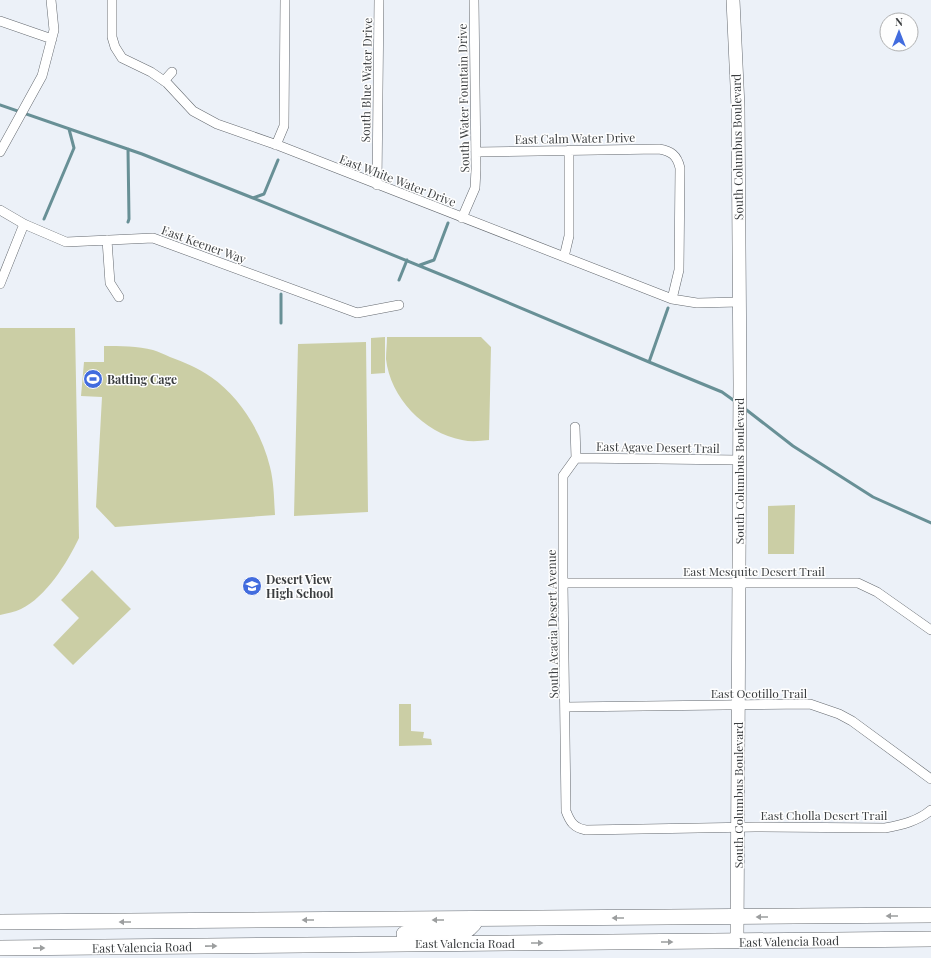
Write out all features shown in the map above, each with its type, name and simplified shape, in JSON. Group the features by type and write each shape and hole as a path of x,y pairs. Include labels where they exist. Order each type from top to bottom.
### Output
{"main road":[{"name":"East Valencia Road","path":"0,922 931,915"},
{"path":"295,945 334,936 460,933 466,932 477,919"},
{"name":"East Valencia Road","path":"0,948 931,939"}],"street":[{"path":"0,152 42,76 54,30 51,0"},
{"name":"East White Water Drive","path":"112,0 112,38 115,47 122,58 164,81 193,111 217,124 276,145 672,299 697,303 739,302"},
{"path":"276,145 284,126 285,0"},
{"name":"South Blue Water Drive","path":"377,185 379,0"},
{"name":"South Water Fountain Drive","path":"462,218 475,188 474,0"},
{"name":"South Columbus Boulevard","path":"733,0 738,107 740,384 737,941"},
{"path":"0,21 52,39"},
{"path":"164,81 172,72"},
{"name":"East Calm Water Drive","path":"476,152 658,149 676,151 680,168 679,270 672,299"},
{"path":"564,257 569,236 569,150"},
{"name":"East Keener Way","path":"0,210 24,224 66,242 153,238 358,313 399,305"},
{"path":"0,284 24,224"},
{"path":"107,240 110,283 119,297"},
{"path":"575,427 576,458"},
{"name":"East Agave Desert Trail","path":"576,458 739,460"},
{"name":"South Acacia Desert Avenue","path":"569,826 566,811 563,476 576,458"},
{"name":"East Mesquite Desert Trail","path":"563,583 858,583 877,592 931,630"},
{"name":"East Ocotillo Trail","path":"565,707 810,704 852,720 931,780"},
{"name":"East Cholla Desert Trail","path":"569,826 586,830 886,828 900,826 916,820 931,810"}],"green space":[{"path":"0,328 75,328 79,538 62,568 39,596 30,604 21,609 0,615"},
{"path":"385,337 385,373 371,374 371,338"},
{"path":"387,337 481,337 491,347 489,440 469,441 448,436 435,430 411,411 394,387 389,373 386,359"},
{"path":"366,342 368,512 294,516 298,344"},
{"path":"104,346 123,346 153,350 186,363 222,385 240,405 261,441 270,467 274,491 275,515 115,527 96,507 102,397 81,396 84,362 104,362"},
{"path":"795,505 794,554 768,554 768,506"},
{"path":"92,570 131,609 73,665 53,645 79,618 61,600"},
{"path":"399,704 411,704 411,731 424,732 423,738 431,739 432,745 399,746"}],"waterway":[{"path":"0,105 142,154 253,198 722,392 736,402"},
{"path":"44,219 74,148 69,129"},
{"path":"128,149 128,222"},
{"path":"253,198 264,194 278,160"},
{"path":"420,265 434,260 448,223"},
{"path":"399,280 407,260"},
{"path":"281,294 281,323"},
{"path":"649,362 668,308"},
{"path":"744,408 793,446 873,497 931,523"}],"place":[{"name":"Batting Cage","path":"93,379"},
{"name":"Desert View High School","path":"252,586"}]}
